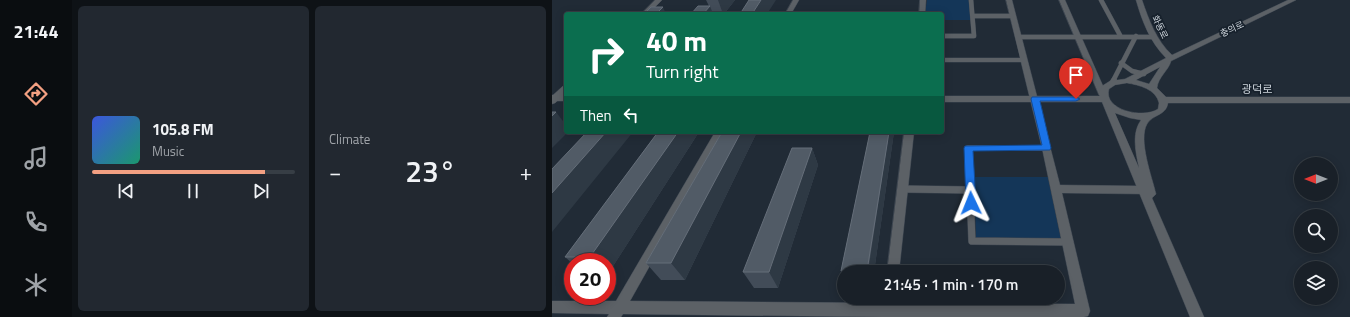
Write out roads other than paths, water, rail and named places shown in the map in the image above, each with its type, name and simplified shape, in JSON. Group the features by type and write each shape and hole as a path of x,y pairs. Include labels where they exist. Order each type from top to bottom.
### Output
{"street":[{"path":"646,12 659,0"},
{"path":"789,12 796,0"},
{"path":"922,12 923,0"},
{"path":"552,308 617,312 889,308 1083,311 1047,148 1009,0"},
{"path":"1062,0 1197,317"},
{"name":"화동로","path":"1139,0 1153,37 1164,53 1171,58"},
{"name":"충의로","path":"1127,81 1144,74 1171,58 1293,0"},
{"name":"충의로","path":"1153,89 1153,84 1156,78 1171,58"},
{"path":"944,60 1024,60"},
{"path":"1150,116 1141,117 1127,115 1114,109 1105,100 1103,90 1112,83 1127,81 1145,85 1153,89 1163,100 1164,105 1162,110 1150,116 1142,124 1140,134 1140,146 1159,225"},
{"path":"553,99 564,90"},
{"path":"553,99 564,98"},
{"path":"944,99 1105,100"},
{"name":"광덕로","path":"1163,100 1350,100"},
{"path":"617,312 719,134"},
{"path":"894,265 909,134"},
{"path":"1056,189 1144,190"}],"lane":[{"path":"944,36 974,36 971,0"},
{"path":"1101,0 1121,36"},
{"path":"973,16 1013,16"},
{"path":"1112,83 1136,36"},
{"path":"1018,37 1153,37"},
{"path":"1121,64 1132,71 1144,74"},
{"path":"1047,148 968,148 972,241 1068,242"},
{"path":"903,189 970,190"}]}
